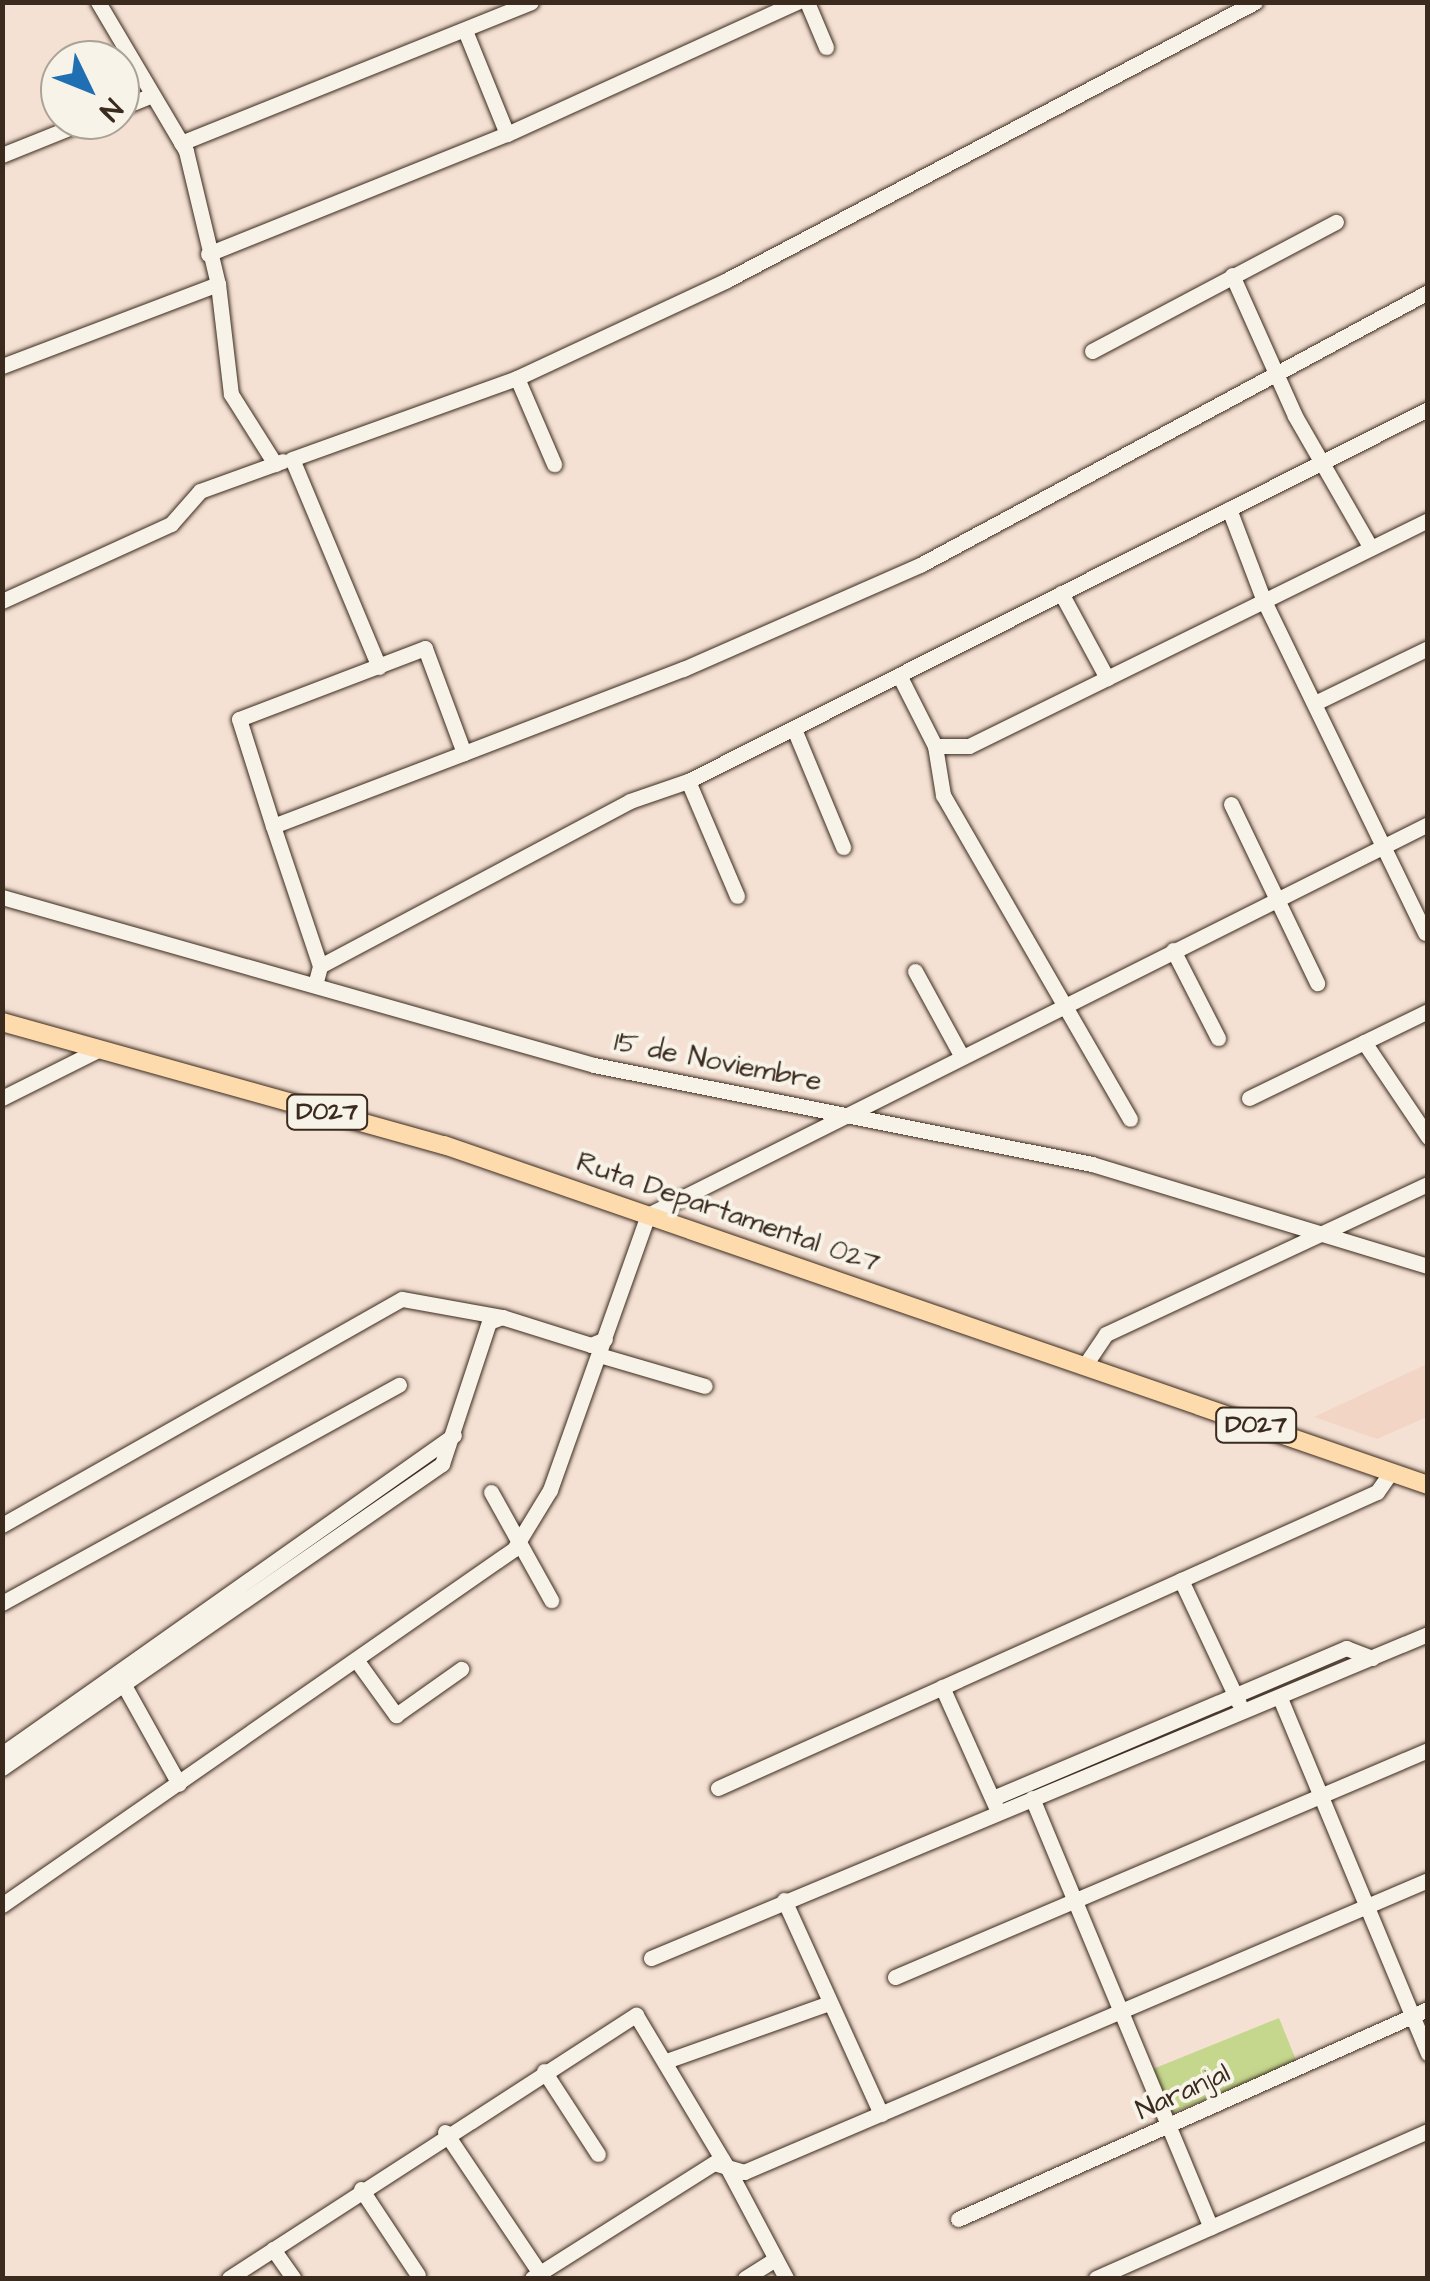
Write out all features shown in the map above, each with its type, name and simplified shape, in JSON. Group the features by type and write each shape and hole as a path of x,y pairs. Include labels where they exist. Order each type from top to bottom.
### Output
{"main road":[{"name":"Ruta Departamental 027","path":"2,1022 444,1145 1428,1485"}],"street":[{"path":"98,2 150,96 182,143 218,284 231,394 274,464"},
{"path":"182,143 466,33 532,2"},
{"path":"208,254 507,134 797,2"},
{"path":"807,2 826,47"},
{"path":"2,600 171,524 200,492 517,378 725,281 1255,2"},
{"path":"466,33 507,134"},
{"path":"140,100 150,96"},
{"path":"2,155 40,140"},
{"path":"1092,351 1336,222"},
{"path":"1232,275 1280,379 1371,548"},
{"path":"2,366 218,284"},
{"path":"273,826 920,565 1280,379 1428,292"},
{"path":"517,378 554,464"},
{"path":"320,966 630,801 688,781 1428,409"},
{"path":"292,459 379,668"},
{"path":"1229,509 1264,601 1317,702 1425,933"},
{"path":"935,746 969,746 1428,520"},
{"path":"1061,593 1107,678"},
{"path":"315,985 320,966 239,719 425,648 464,752"},
{"path":"1317,702 1424,650 1428,668"},
{"path":"899,675 935,746 943,795 1068,1002 1130,1120"},
{"path":"794,728 843,847"},
{"path":"688,781 737,896"},
{"path":"1231,804 1317,983"},
{"path":"2,1884 7,1902 518,1544 550,1490 648,1215 845,1111 1428,824"},
{"name":"15 de Noviembre","path":"2,897 594,1065 845,1111 1092,1164 1428,1266"},
{"path":"1173,950 1218,1038"},
{"path":"915,971 961,1055"},
{"path":"1250,1098 1428,1012"},
{"path":"1364,1042 1428,1137"},
{"path":"2,1098 100,1049"},
{"path":"1086,1365 1106,1334 1428,1184"},
{"path":"2,1526 402,1299 502,1316 602,1347 705,1386"},
{"path":"2,1768 456,1431 484,1330 502,1316"},
{"path":"2,1603 399,1386"},
{"path":"718,1788 1376,1492 1391,1472"},
{"path":"490,1492 551,1600"},
{"path":"1181,1580 1244,1712"},
{"path":"996,1805 1032,1798 1428,1634"},
{"path":"651,1958 1346,1648 1372,1658"},
{"path":"356,1661 396,1715 461,1668"},
{"path":"2,1754 121,1679"},
{"path":"121,1679 179,1784"},
{"path":"942,1688 996,1805"},
{"path":"1280,1698 1428,2053"},
{"path":"895,1977 1428,1750"},
{"path":"1032,1798 1211,2227"},
{"path":"445,2132 538,2277 714,2163 744,2172 1428,1880"},
{"path":"784,1900 881,2114"},
{"path":"669,2060 828,2003"},
{"name":"Naranjal","path":"958,2218 1428,2009"},
{"path":"230,2278 445,2132 636,2015 669,2060 786,2278"},
{"path":"544,2071 598,2154"},
{"path":"1096,2278 1428,2131"},
{"path":"361,2189 418,2274"},
{"path":"274,2249 293,2278"},
{"path":"745,2278 775,2259"}],"shaded area":[{"path":"1427,1364 1427,1417 1377,1439 1314,1417"}],"green space":[{"path":"1279,2018 1297,2063 1169,2114 1151,2070"}]}
